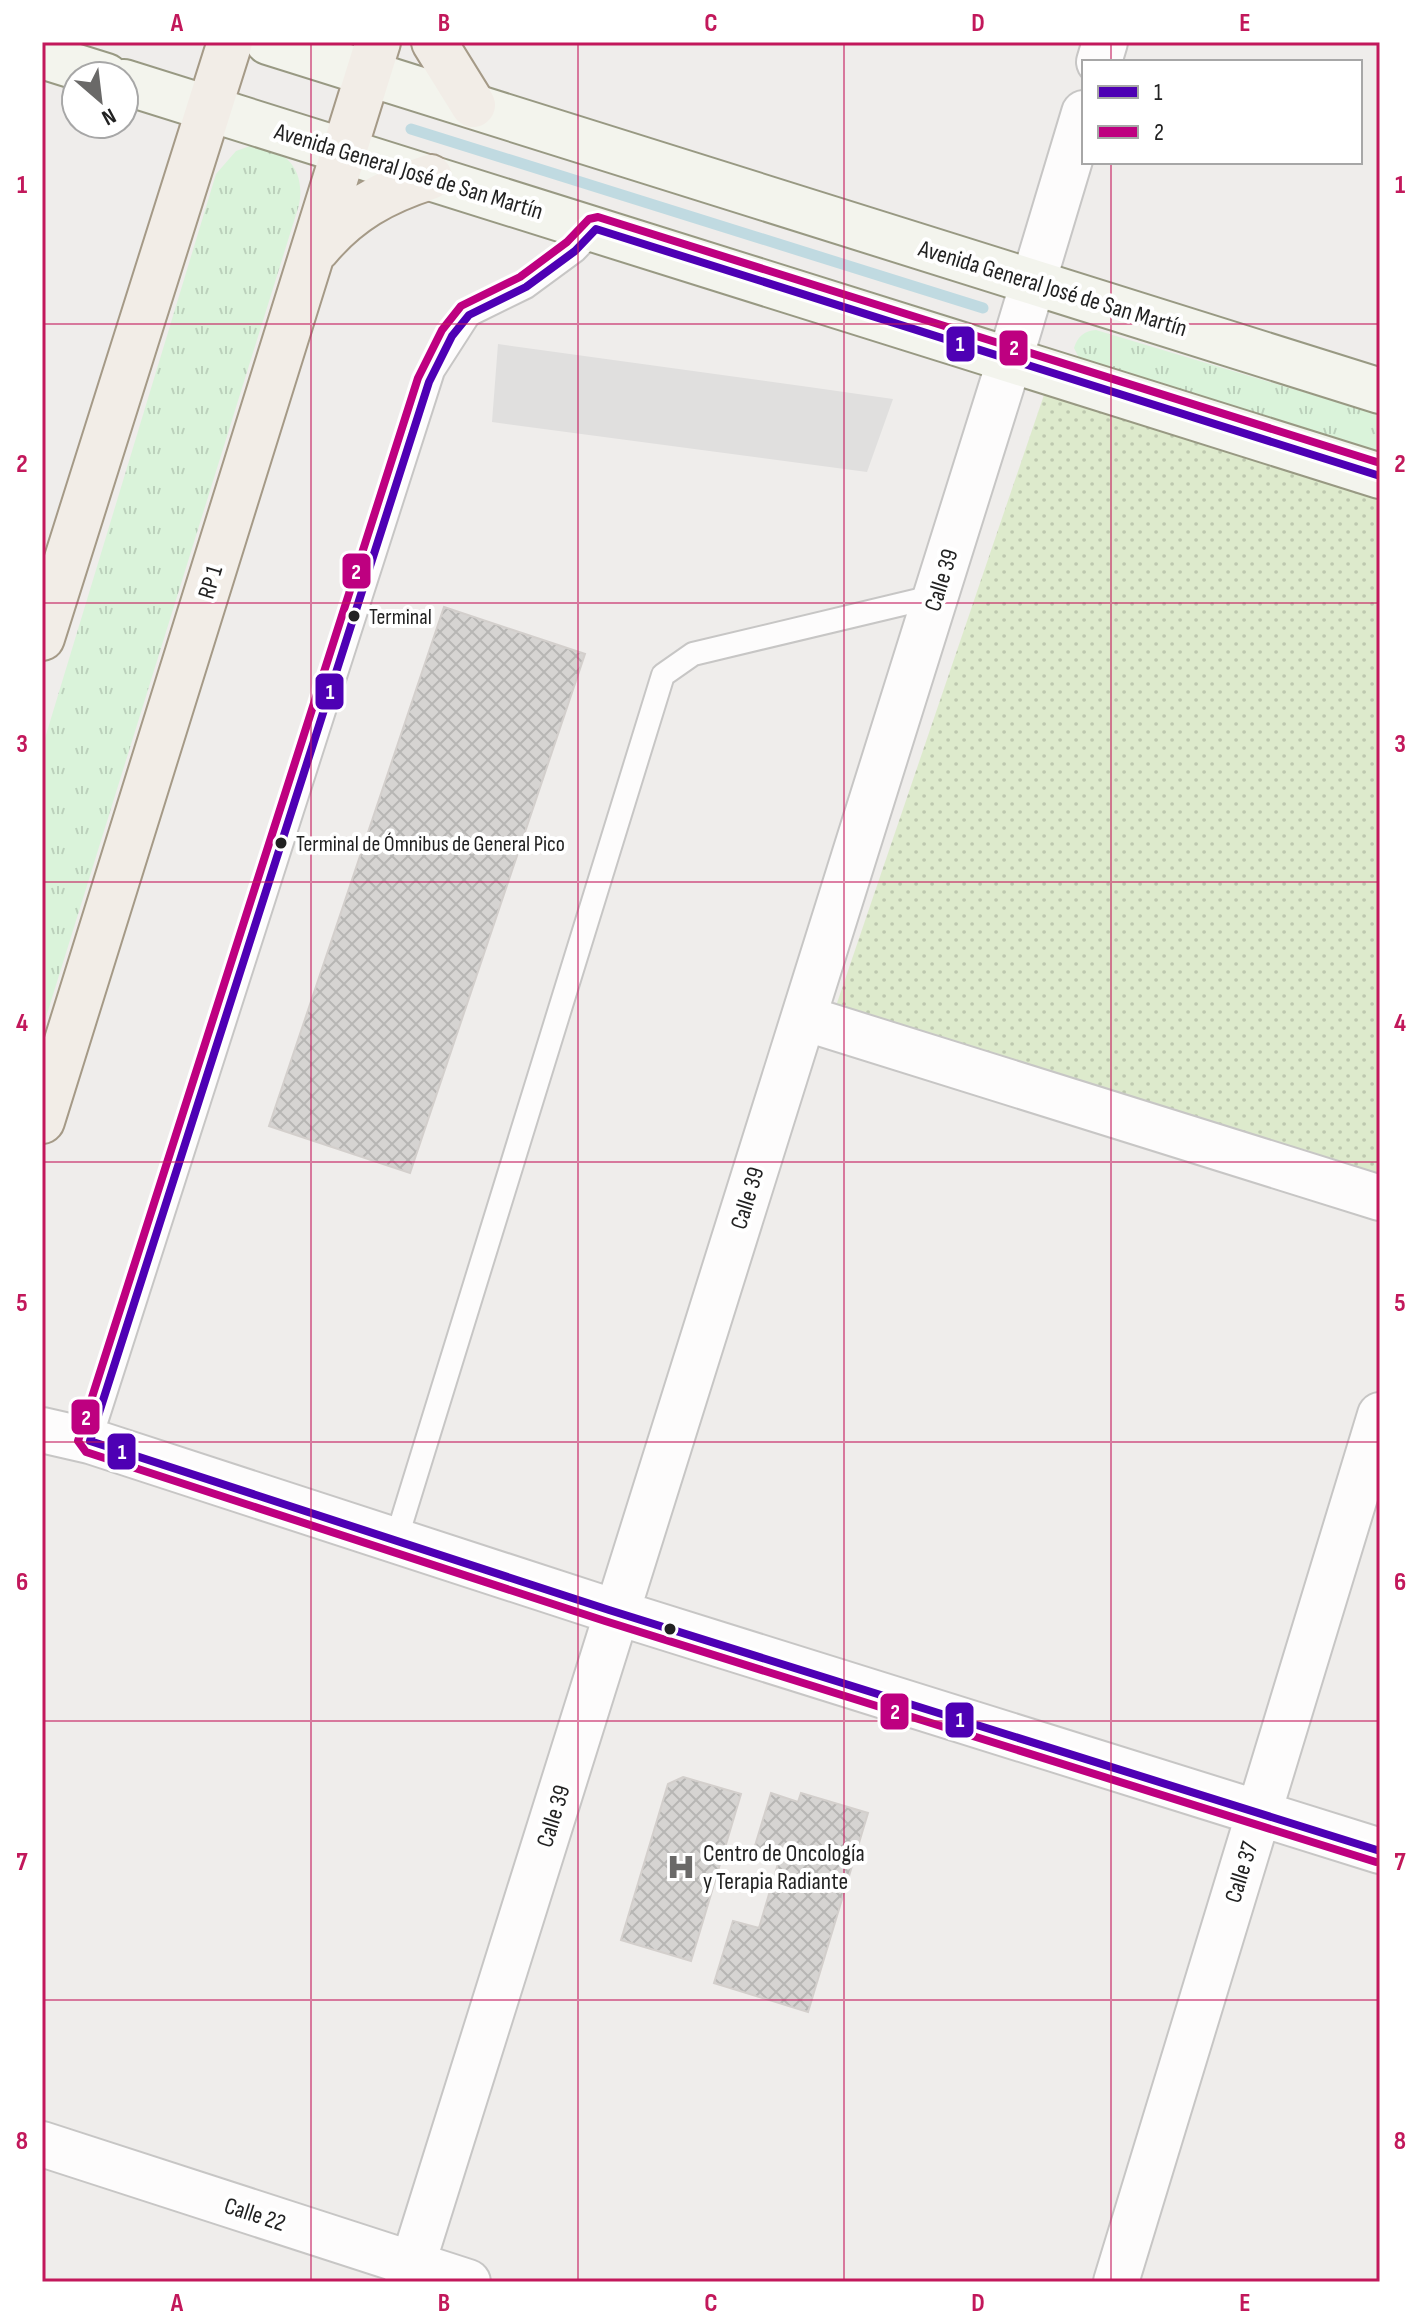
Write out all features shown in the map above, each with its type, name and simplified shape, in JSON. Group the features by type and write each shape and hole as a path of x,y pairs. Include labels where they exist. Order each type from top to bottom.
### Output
{"main road":[{"path":"42,638 230,42"},
{"name":"Avenida General José de San Martín","path":"268,42 373,58 473,105 1380,391"},
{"path":"434,42 473,105"},
{"name":"RP 1","path":"42,1121 373,58"},
{"name":"Avenida General José de San Martín","path":"140,87 1380,476"},
{"path":"313,253 336,227 373,199 430,177"}],"street":[{"name":"Calle 39","path":"410,2274 1010,359 1082,120"},
{"path":"804,1018 1380,1198"},
{"name":"Calle 37","path":"1116,2282 1380,1415"},
{"path":"42,1430 90,1441 617,1612 1380,1851"},
{"name":"Calle 22","path":"42,2144 410,2274 468,2282"}],"lane":[{"path":"90,1441 433,371 469,315 526,287 575,251 596,229"},
{"path":"396,1540 663,675 693,654 936,596"}],"green space":[{"path":"250,146 274,151 291,163 299,181 299,205 42,1030 42,748 216,174 236,151"},
{"path":"1096,330 1380,415 1380,460 1083,366 1074,348 1082,335"},
{"path":"1046,389 1380,495 1380,1179 836,1006"}],"shaded area":[{"path":"498,344 893,399 867,472 492,422"}],"building":[{"name":"Terminal de Ómnibus de General Pico","path":"444,607 585,654 410,1173 269,1126"},
{"name":"Centro de Oncología y Terapia Radiante","path":"683,1777 741,1794 691,1961 621,1940 668,1784"},
{"path":"771,1793 798,1802 801,1793 868,1813 808,2012 714,1983 733,1921 759,1928 780,1857 754,1849"}],"waterway":[{"path":"411,129 983,308"}],"transit line":[{"name":"2","path":"1376,1862 605,1621 86,1452 78,1441 418,378 442,330 461,306 520,277 567,242 589,219 598,217 1380,463"},
{"name":"1","path":"1380,476 596,229 575,251 526,287 469,315 452,336 429,382 90,1441 609,1610 1380,1851"}],"place":[{"name":"Terminal","path":"354,616"},
{"name":"Terminal de Ómnibus de General Pico","path":"281,843"},
{"name":"Centro de Oncología y Terapia Radiante","path":"681,1867"}]}
